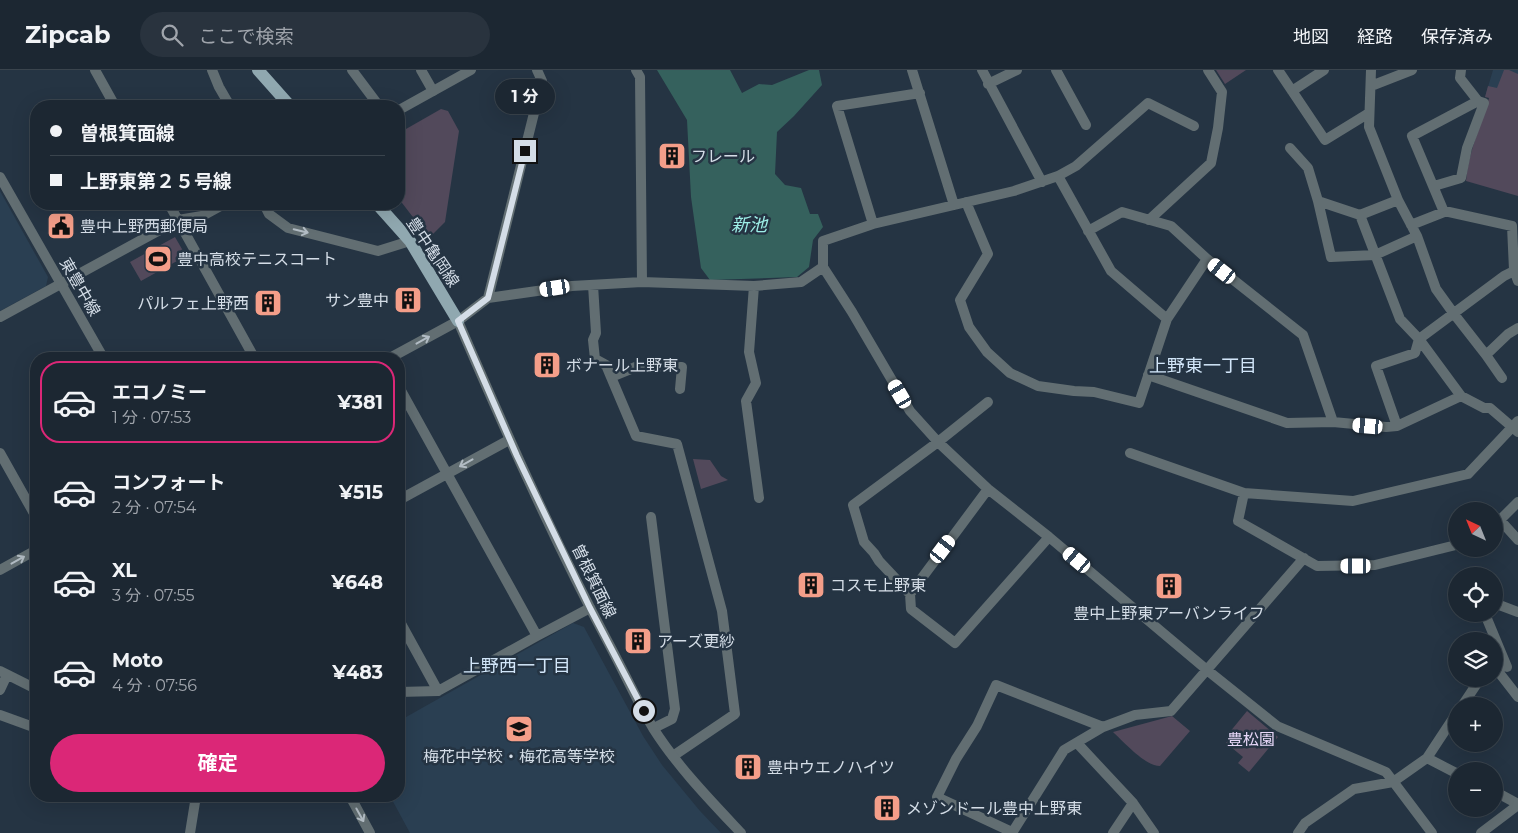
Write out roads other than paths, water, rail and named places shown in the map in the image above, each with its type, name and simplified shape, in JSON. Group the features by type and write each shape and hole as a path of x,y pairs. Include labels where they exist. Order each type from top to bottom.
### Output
{"main road":[{"path":"258,70 285,100"},
{"name":"豊中亀岡線","path":"382,210 410,242 458,321"}],"street":[{"path":"95,70 112,100"},
{"path":"212,70 227,100"},
{"path":"352,70 374,100"},
{"path":"421,70 434,91"},
{"path":"405,107 471,70"},
{"path":"488,298 542,81 537,70"},
{"path":"636,70 640,77 642,282"},
{"path":"912,70 954,204"},
{"path":"982,70 1042,182"},
{"path":"988,84 1017,70"},
{"path":"1056,70 1086,125"},
{"path":"1149,220 1211,163 1218,128 1222,92 1208,70"},
{"path":"1278,70 1325,140 1369,113"},
{"path":"1292,91 1324,70"},
{"path":"1370,70 1369,128 1398,200 1417,236 1436,289 1502,378"},
{"path":"1371,86 1412,70"},
{"path":"1434,186 1461,178 1468,148 1484,103 1478,101 1460,78 1461,70"},
{"path":"873,224 837,106 920,94"},
{"path":"1444,212 1412,136 1478,101"},
{"path":"1194,126 1148,103 1076,166 1058,176 1014,191 873,224 823,240 822,268 852,312 910,411 938,442 988,489 1049,537 1207,670 1277,726 1386,772 1432,833"},
{"path":"1290,148 1308,168 1331,256 1375,255 1417,236"},
{"path":"1058,176 1111,271 1167,319"},
{"name":"東豊中線","path":"0,177 100,352"},
{"path":"1318,201 1360,215 1398,200"},
{"path":"966,202 988,254 960,300 969,327 987,352 1010,372 1038,386 1094,392 1139,403 1167,319 1207,259"},
{"path":"172,210 250,352"},
{"path":"0,317 178,220 202,216 213,210"},
{"path":"267,210 269,214 288,228 378,251 410,242"},
{"path":"1088,231 1122,212 1171,226 1207,259 1303,335 1333,422"},
{"path":"1411,225 1444,212 1449,212 1512,226 1518,281"},
{"path":"1130,453 1244,493 1353,502 1468,474 1516,427 1490,408 1484,408 1461,396 1419,339 1400,319 1360,215"},
{"path":"401,352 458,321 488,298 572,286 642,282 754,286 801,282 822,268"},
{"path":"1397,426 1376,366 1415,353 1419,339 1504,276 1516,270"},
{"path":"593,285 596,333 593,340 595,359 606,365 636,436 677,444 722,610 735,714 673,756"},
{"path":"754,286 749,352 756,383 746,401 759,498"},
{"name":"曽根箕面線","path":"458,321 509,440 590,608 654,728 673,756 711,802 741,833"},
{"path":"1486,355 1508,334 1518,328"},
{"path":"611,377 638,366 682,367 680,389"},
{"path":"1148,375 1286,422 1333,422 1386,427 1397,426 1461,396"},
{"path":"405,398 537,636"},
{"path":"988,402 853,505 864,542 910,594 911,608 956,643 1049,537"},
{"path":"405,497 509,440"},
{"path":"0,453 30,506"},
{"path":"910,594 988,489"},
{"path":"1244,493 1238,521 1317,566 1376,565 1448,547"},
{"path":"1503,517 1518,502"},
{"path":"651,517 675,710 672,719 654,728"},
{"path":"1503,528 1518,540"},
{"path":"0,570 30,553"},
{"path":"1103,727 996,685 977,726 956,759 937,797 1012,832 1064,750 1103,727 1135,715 1171,711 1304,558"},
{"path":"1503,606 1518,612"},
{"path":"405,692 438,691 590,608"},
{"path":"405,631 438,691"},
{"path":"1503,669 1518,665"},
{"path":"0,690 4,673 30,686"},
{"path":"1503,676 1518,697"},
{"path":"0,715 30,726"},
{"path":"1298,833 1305,823 1354,789 1393,782 1427,758 1448,726"},
{"path":"1077,743 1133,803 1154,833"},
{"path":"1427,758 1448,769"},
{"path":"1481,833 1518,804 1503,796"},
{"path":"190,833 195,802"},
{"path":"353,802 370,833"},
{"path":"1113,833 1133,803"}],"water":[{"name":"新池","path":"657,70 730,70 742,93 759,84 772,85 809,70 819,70 822,85 777,132 775,174 785,185 801,188 810,214 818,214 823,227 813,240 809,267 797,277 710,280 701,268 691,197 687,120"}],"place":[{"name":"フレール","path":"672,156"},
{"name":"豊中上野西郵便局","path":"61,226"},
{"name":"豊中高校テニスコート","path":"158,259"},
{"name":"サン豊中","path":"408,300"},
{"name":"パルフェ上野西","path":"268,303"},
{"name":"ボナール上野東","path":"547,365"},
{"name":"コスモ上野東","path":"811,585"},
{"name":"豊中上野東アーバンライフ","path":"1169,586"},
{"name":"アーズ更紗","path":"638,641"},
{"name":"梅花中学校・梅花高等学校","path":"519,729"},
{"name":"豊中ウエノハイツ","path":"748,767"},
{"name":"メゾンドール豊中上野東","path":"887,808"}],"district":[{"name":"上野東一丁目","path":"1203,366"},
{"name":"上野西一丁目","path":"517,666"}],"park label":[{"name":"豊松園","path":"1251,739"}]}
